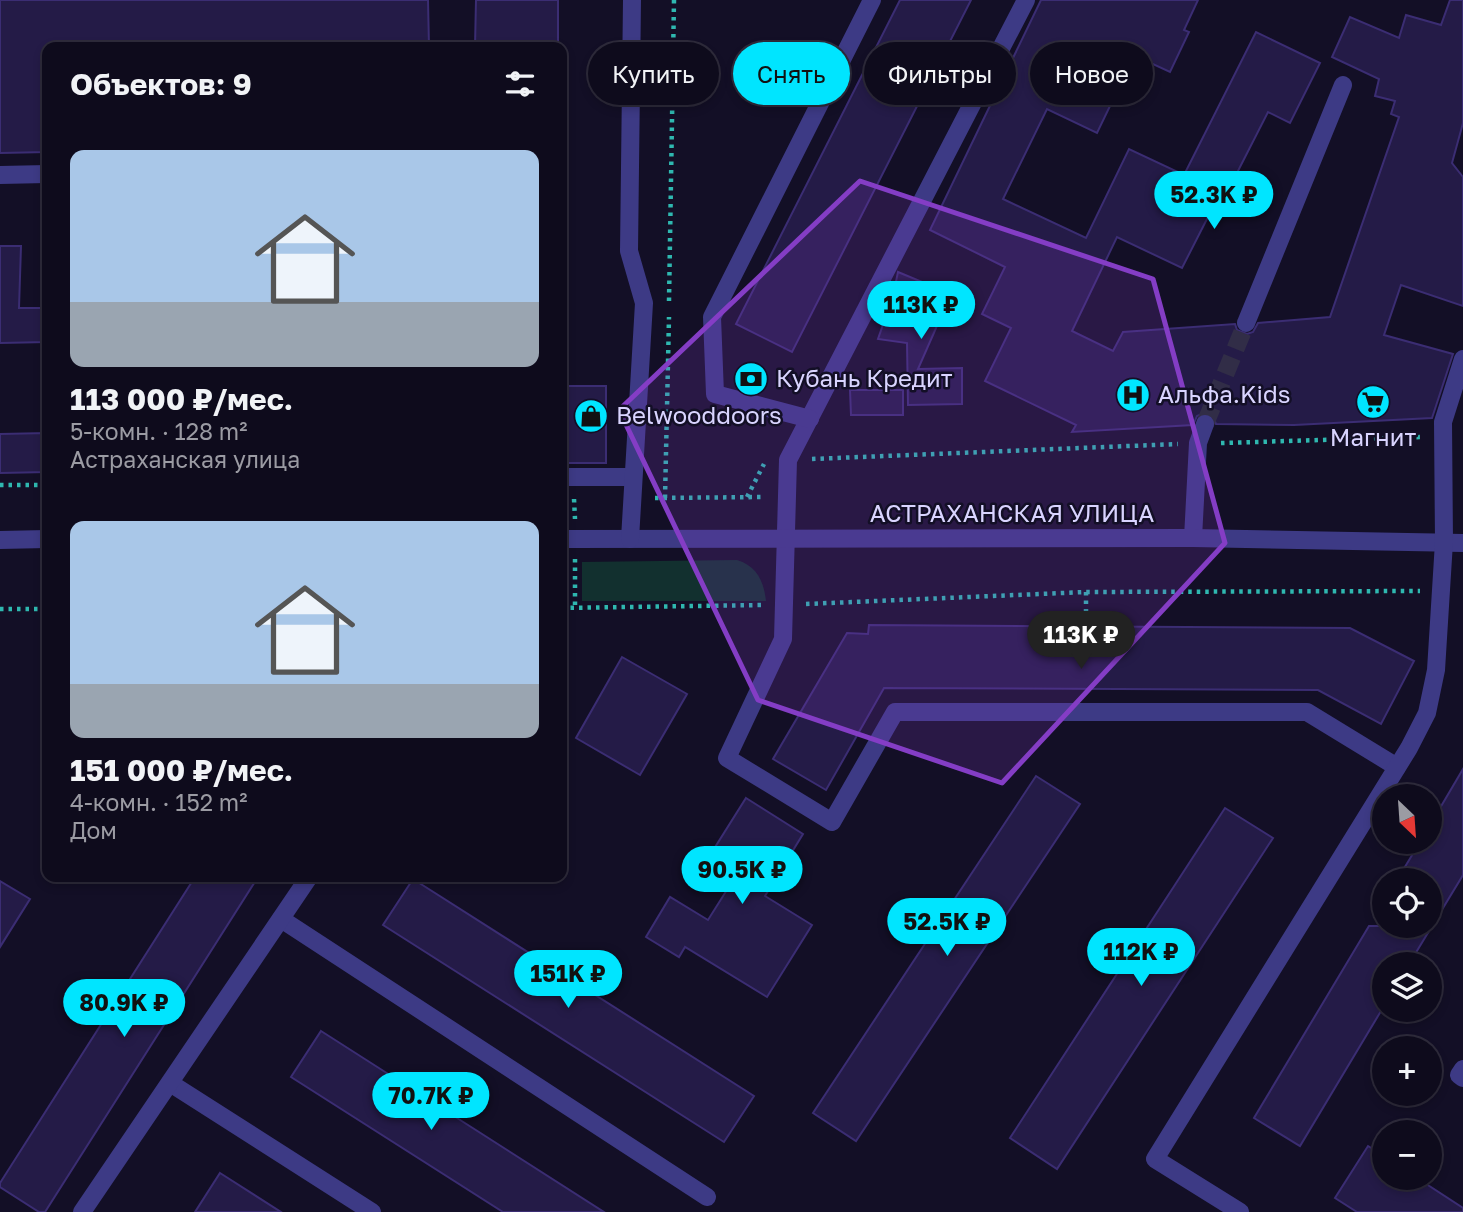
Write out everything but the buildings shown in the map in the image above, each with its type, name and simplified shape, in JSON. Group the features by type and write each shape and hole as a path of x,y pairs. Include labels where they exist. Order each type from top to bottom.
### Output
{"street":[{"path":"630,539 644,303 629,251 632,0"},
{"path":"810,419 715,394 712,317 872,0"},
{"path":"1026,0 788,460 783,639 727,758 832,822 895,712 1307,712 1397,767"},
{"path":"1246,323 1342,85"},
{"path":"0,175 42,174"},
{"path":"1240,1212 1155,1159 1397,767 1427,713 1436,670 1444,542 1443,422 1463,359"},
{"path":"1193,538 1198,443 1205,424"},
{"path":"567,477 633,477"},
{"name":"АСТРАХАНСКАЯ УЛИЦА","path":"567,539 1193,538 1463,543"},
{"path":"0,540 42,539"},
{"path":"82,1212 306,882"},
{"path":"281,919 707,1197"},
{"path":"1463,1069 1459,1075 1463,1078"},
{"path":"170,1083 372,1212"}],"path":[{"path":"665,498 674,0"},
{"path":"788,460 1443,436"},
{"path":"0,485 42,485"},
{"path":"632,498 787,496"},
{"path":"567,499 586,499"},
{"path":"567,608 784,605 1086,592 1441,591"},
{"path":"1086,592 1086,626"},
{"path":"0,609 42,609"}],"highlighted area":[{"path":"860,181 1153,279 1225,543 1002,783 758,700 619,410"}],"green space":[{"path":"737,560 750,566 758,576 766,601 582,601 582,562"},
{"path":"569,563 569,603 567,603"}],"tunnel":[{"path":"1205,424 1246,323"}],"place":[{"name":"Кубань Кредит","path":"751,379"},
{"name":"Альфа.Kids","path":"1133,395"},
{"name":"Магнит","path":"1373,402"},
{"name":"Belwooddoors","path":"591,416"}]}
